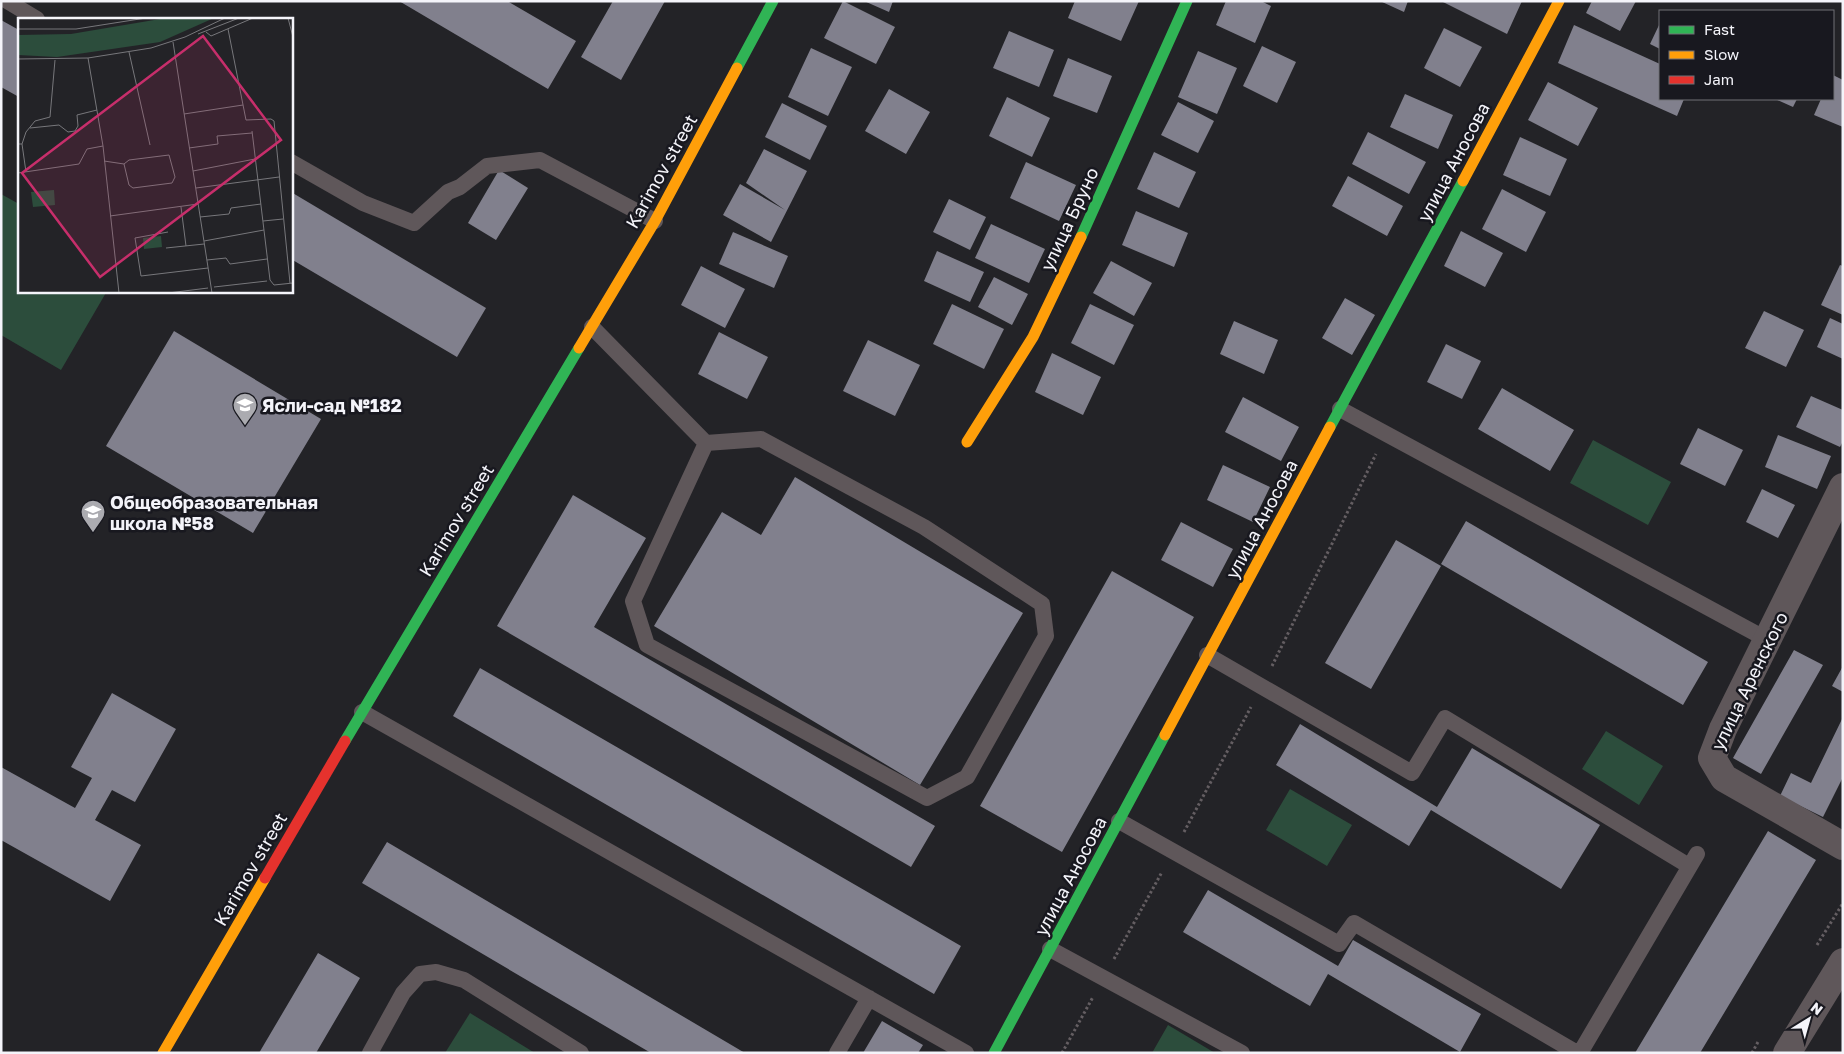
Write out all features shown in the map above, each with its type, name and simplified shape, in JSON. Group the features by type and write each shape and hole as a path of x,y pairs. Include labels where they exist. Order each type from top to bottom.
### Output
{"street":[{"name":"Karimov street","path":"163,1053 362,712 655,221 773,1"},
{"name":"улица Бруно","path":"967,442 1033,336 1086,225 1187,1"},
{"name":"улица Аносова","path":"994,1053 1559,1"},
{"name":"улица Аренского","path":"1843,487 1723,729 1712,758 1724,778 1843,846"},
{"path":"1787,1053 1843,962"}],"lane":[{"path":"6,1 34,12"},
{"path":"292,163 363,203 414,223 448,192 460,187 487,166 540,160 655,221"},
{"path":"592,327 706,443 761,439 924,526 1042,604 1046,636 967,777 927,798 647,645 633,601 706,443"},
{"path":"1340,409 1768,640"},
{"path":"1119,821 1339,944 1354,923 1578,1053 1693,860 1445,718 1412,773 1208,655"},
{"path":"362,712 966,1053"},
{"path":"1050,949 1242,1053"},
{"path":"370,1053 403,993 420,974 436,972 464,980 581,1053"},
{"path":"838,1053 869,998"}],"path":[{"path":"1062,1053 1262,686 1386,433"}],"green space":[{"path":"1,194 18,203 18,292 106,292 61,370 1,335"},
{"path":"1593,440 1671,482 1648,525 1570,483"},
{"path":"1606,731 1663,766 1639,805 1582,769"},
{"path":"1290,789 1352,825 1327,866 1266,830"},
{"path":"470,1013 535,1053 445,1053"},
{"path":"1168,1025 1215,1053 1152,1053"}],"building":[{"path":"399,1 507,1 576,41 548,89"},
{"path":"613,1 665,1 621,80 581,57"},
{"path":"843,1 895,27 876,64 824,38"},
{"path":"864,1 893,1 889,12"},
{"path":"1075,1 1139,1 1121,41 1068,18"},
{"path":"1226,1 1261,1 1271,6 1255,43 1216,25"},
{"path":"1380,1 1408,1 1404,12"},
{"path":"1441,1 1522,1 1507,34"},
{"path":"1592,1 1636,1 1620,31 1586,13"},
{"path":"1,20 18,29 18,96 1,87"},
{"path":"1574,25 1659,64 1659,100 1684,100 1677,116 1558,63"},
{"path":"1659,25 1659,48 1650,44"},
{"path":"1444,28 1482,47 1460,87 1424,68"},
{"path":"1009,31 1054,50 1039,87 993,68"},
{"path":"1262,46 1296,62 1277,103 1243,86"},
{"path":"811,48 852,67 828,116 788,97"},
{"path":"1198,51 1237,68 1217,114 1178,97"},
{"path":"1068,58 1112,76 1097,113 1053,96"},
{"path":"1834,76 1843,80 1843,127 1814,115 1821,100 1834,100"},
{"path":"1548,82 1598,108 1578,146 1528,120"},
{"path":"889,89 930,112 906,154 865,131"},
{"path":"1405,94 1453,115 1438,149 1390,127"},
{"path":"1007,97 1050,118 1032,157 989,136"},
{"path":"1777,100 1796,100 1793,107"},
{"path":"1178,102 1214,121 1198,153 1161,135"},
{"path":"782,103 827,126 810,160 765,137"},
{"path":"1368,132 1426,162 1409,194 1352,164"},
{"path":"1520,137 1567,159 1550,196 1503,175"},
{"path":"764,149 807,171 771,242 723,215 740,184 785,210 746,183"},
{"path":"1154,152 1196,172 1179,208 1137,189"},
{"path":"1026,162 1076,185 1059,221 1010,198"},
{"path":"499,170 528,188 496,240 468,223"},
{"path":"1348,176 1403,206 1387,236 1332,206"},
{"path":"1502,189 1546,212 1526,252 1482,229"},
{"path":"292,193 486,308 457,357 292,260"},
{"path":"949,199 986,217 970,250 933,232"},
{"path":"1136,211 1188,233 1174,267 1122,245"},
{"path":"991,224 1045,249 1029,283 975,258"},
{"path":"1461,231 1503,253 1485,287 1444,266"},
{"path":"733,232 788,256 774,288 719,264"},
{"path":"937,251 984,272 970,302 924,281"},
{"path":"1111,261 1152,283 1134,316 1093,293"},
{"path":"1840,265 1843,266 1843,315 1821,305"},
{"path":"701,266 745,289 725,328 681,305"},
{"path":"994,277 1028,294 1012,325 978,307"},
{"path":"1345,298 1375,315 1352,355 1322,338"},
{"path":"952,304 1004,329 984,369 933,344"},
{"path":"1090,304 1134,325 1114,365 1071,343"},
{"path":"1764,311 1804,330 1786,367 1745,348"},
{"path":"1830,318 1843,324 1843,359 1817,347"},
{"path":"1234,321 1278,340 1264,374 1220,354"},
{"path":"174,331 321,419 253,533 106,446"},
{"path":"719,332 768,357 747,399 698,374"},
{"path":"868,340 920,365 895,416 843,391"},
{"path":"1446,344 1481,361 1462,399 1427,382"},
{"path":"1052,353 1101,377 1083,415 1035,392"},
{"path":"1502,388 1574,430 1550,471 1478,429"},
{"path":"1811,396 1843,410 1843,441 1840,447 1796,427"},
{"path":"1243,397 1299,427 1281,461 1225,432"},
{"path":"1698,428 1743,450 1725,486 1680,464"},
{"path":"1778,435 1831,456 1817,489 1765,467"},
{"path":"1223,465 1270,487 1253,522 1207,500"},
{"path":"795,477 1023,613 920,785 654,626 722,512 761,535"},
{"path":"1762,489 1795,505 1778,538 1746,522"},
{"path":"573,495 646,538 594,627 935,826 911,867 497,626"},
{"path":"1466,521 1708,662 1683,705 1441,564"},
{"path":"1181,522 1233,549 1213,587 1161,560"},
{"path":"1396,540 1441,566 1371,689 1325,663"},
{"path":"1112,571 1194,617 1062,852 980,806"},
{"path":"1794,650 1823,665 1761,774 1733,758"},
{"path":"1843,666 1843,692 1832,686"},
{"path":"480,668 961,946 934,994 453,716"},
{"path":"112,693 176,729 135,802 112,790 95,820 141,845 110,901 1,840 1,767 75,808 92,778 71,767"},
{"path":"1843,717 1843,777 1823,817 1780,796 1791,773 1811,783"},
{"path":"1300,724 1437,807 1472,748 1600,825 1561,889 1431,810 1409,846 1276,765"},
{"path":"1768,831 1816,860 1700,1053 1635,1053"},
{"path":"387,842 745,1053 651,1053 362,883"},
{"path":"1208,890 1338,966 1353,940 1481,1014 1460,1052 1328,974 1310,1006 1183,932"},
{"path":"318,953 360,978 316,1053 259,1053"},
{"path":"882,1021 923,1045 918,1053 863,1053"}],"traffic: fast":[{"path":"737,68 773,1"},
{"path":"1081,237 1187,1"},
{"path":"1330,427 1463,181"},
{"path":"345,741 579,348"},
{"path":"994,1053 1165,735"}],"traffic: slow":[{"path":"1463,181 1559,1"},
{"path":"579,348 655,221 737,68"},
{"path":"967,442 1033,337 1081,237"},
{"path":"1165,735 1330,427"},
{"path":"163,1053 265,878"}],"traffic: jam":[{"path":"265,878 345,741"}],"place":[{"name":"Ясли-сад №182","path":"245,426"},
{"name":"Общеобразовательная школа №58","path":"93,533"}]}
